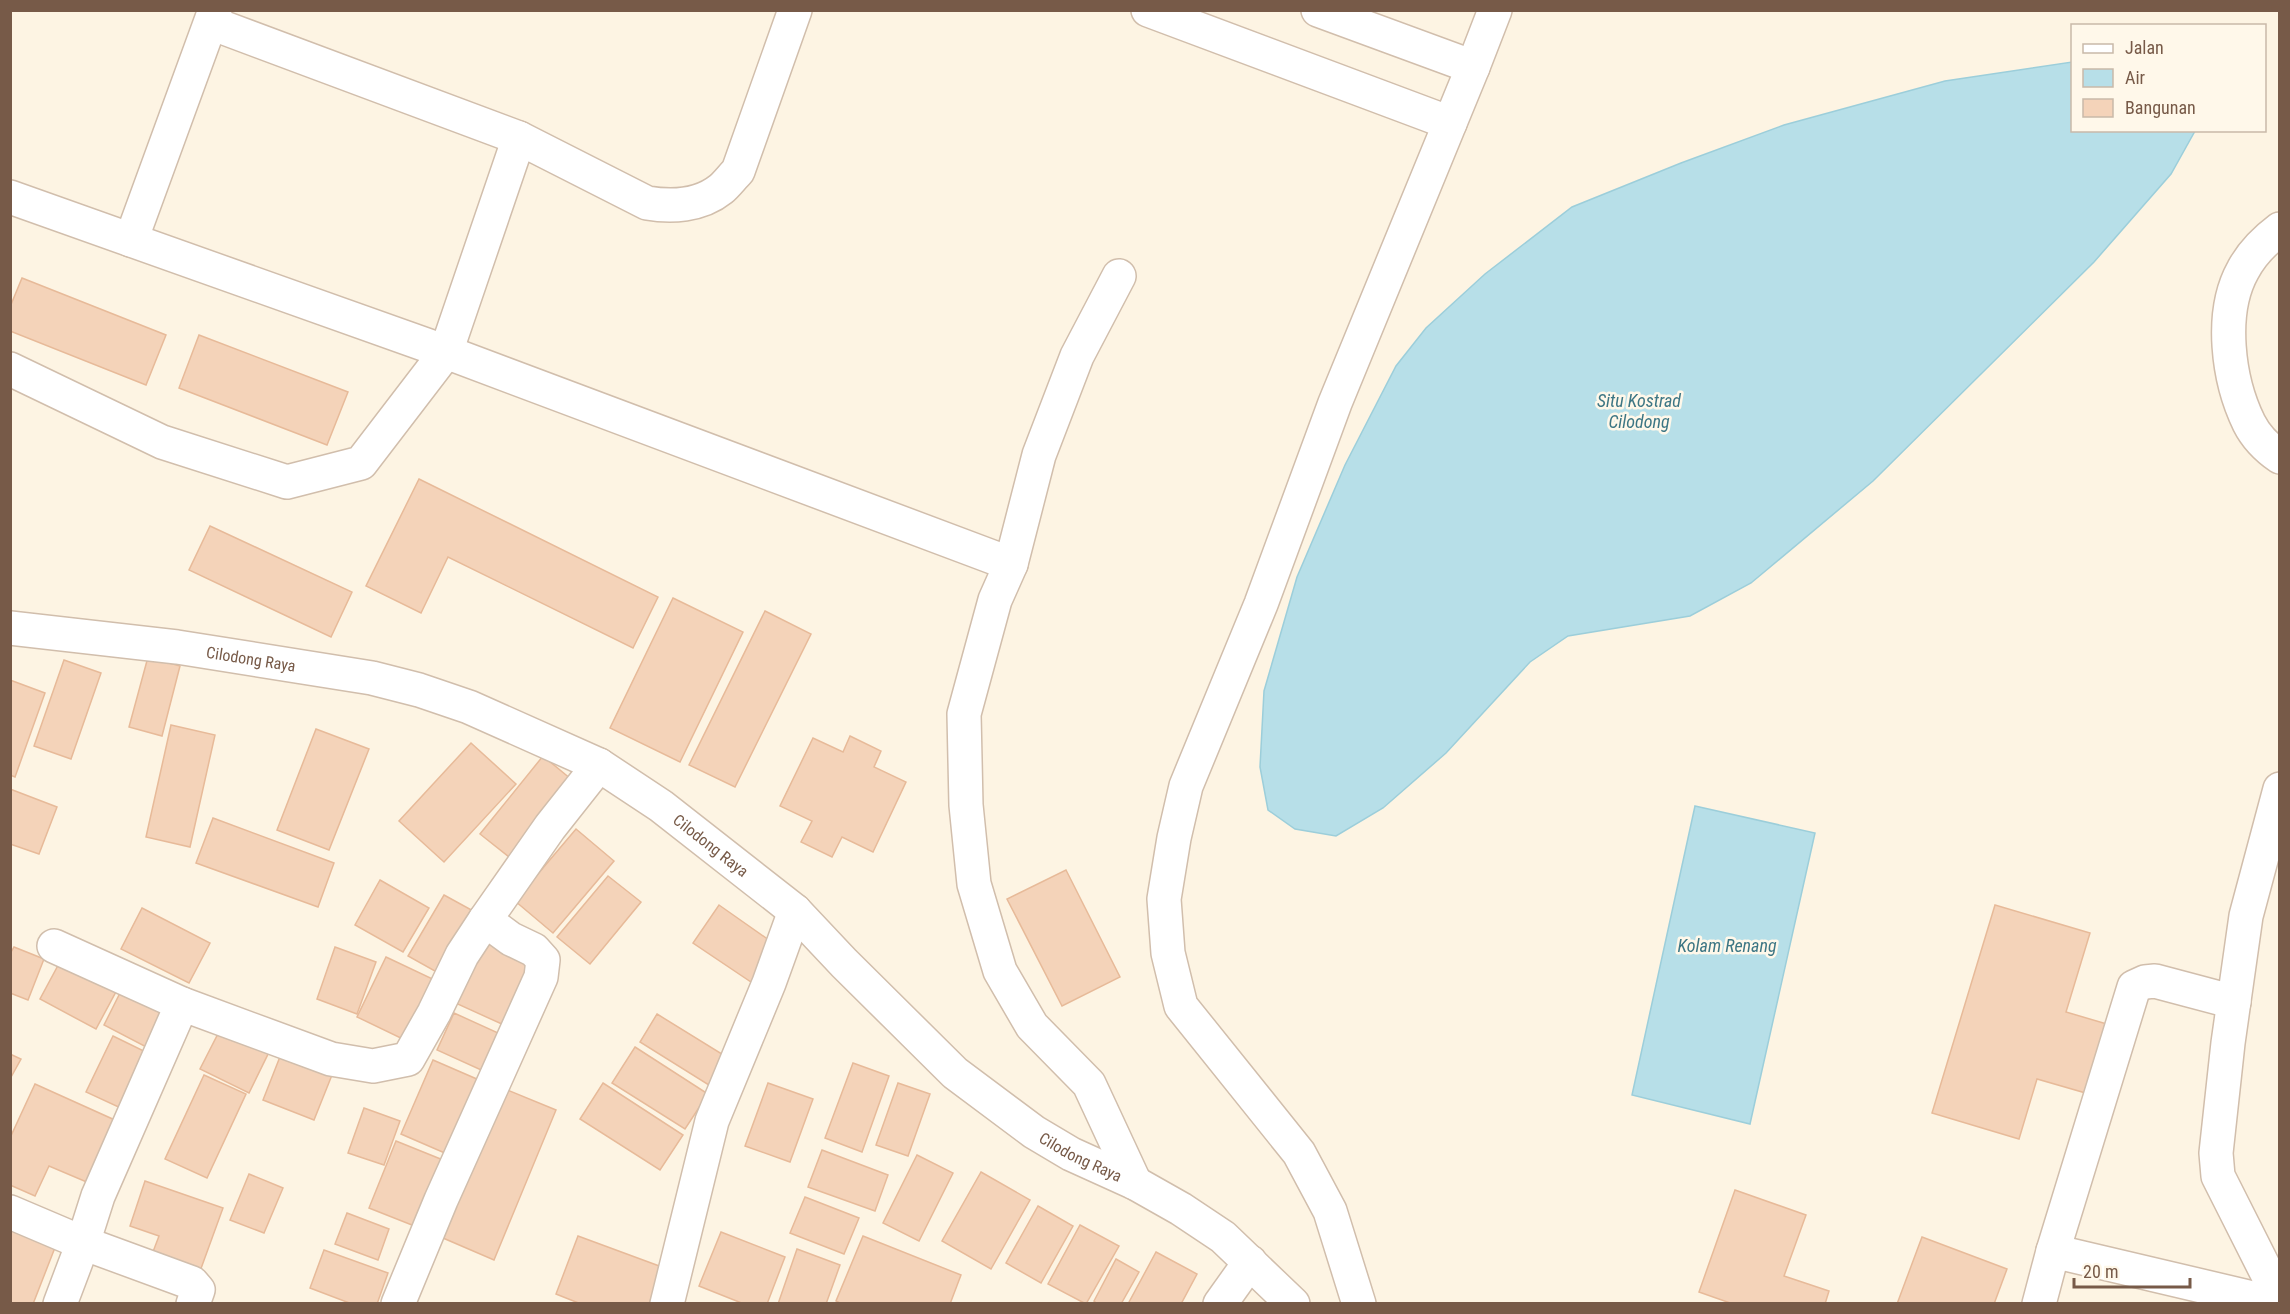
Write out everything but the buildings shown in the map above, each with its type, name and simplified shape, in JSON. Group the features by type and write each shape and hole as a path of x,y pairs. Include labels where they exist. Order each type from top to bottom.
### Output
{"street":[{"path":"131,240 213,17 519,138 646,202 669,206 695,202 720,190 738,171 795,10"},
{"path":"1318,10 1473,67"},
{"path":"1359,1304 1330,1210 1299,1153 1181,1006 1168,953 1164,899 1174,838 1186,786 1261,604 1335,403 1495,10"},
{"path":"1156,12 1450,123"},
{"path":"10,369 162,442 287,482 361,463 446,352 519,138"},
{"path":"10,197 446,352 1011,564"},
{"path":"2280,229 2259,245 2242,271 2232,298 2228,333 2237,394 2241,404 2250,424 2265,446 2280,457"},
{"path":"1119,276 1077,356 1039,455 1011,564 995,600 964,714 966,805 974,884 1000,971 1032,1026 1089,1084 1135,1183"},
{"name":"Cilodong Raya","path":"10,627 188,649 372,678 419,690 469,707 598,765 661,806 795,911 955,1073 1034,1132 1071,1154 1135,1183 1181,1209 1223,1237 1293,1304"},
{"path":"54,946 182,1004 331,1059 373,1066 408,1059 434,1013 462,955 550,826 598,765"},
{"path":"2280,789 2246,916 2216,1153 2218,1176 2280,1299"},
{"path":"667,1304 712,1121 769,983 795,911"},
{"path":"398,1304 441,1200 542,977 543,960 534,950 511,939 485,920"},
{"path":"2039,1304 2053,1251 2134,987 2155,981 2234,1002"},
{"path":"60,1304 98,1196 182,1004"},
{"path":"10,1212 83,1243 192,1283 198,1290 193,1304"},
{"path":"2053,1251 2278,1304"},
{"path":"1220,1304 1250,1262"}],"water":[{"name":"Situ Kostrad Cilodong","path":"2071,62 2071,132 2194,132 2171,174 2094,262 1873,481 1751,583 1690,616 1568,636 1530,662 1446,753 1383,808 1336,836 1295,829 1268,810 1260,767 1264,691 1297,577 1345,465 1396,366 1426,328 1485,274 1572,207 1784,125 1945,81"},
{"name":"Kolam Renang","path":"1695,806 1815,833 1750,1124 1632,1095"}]}
